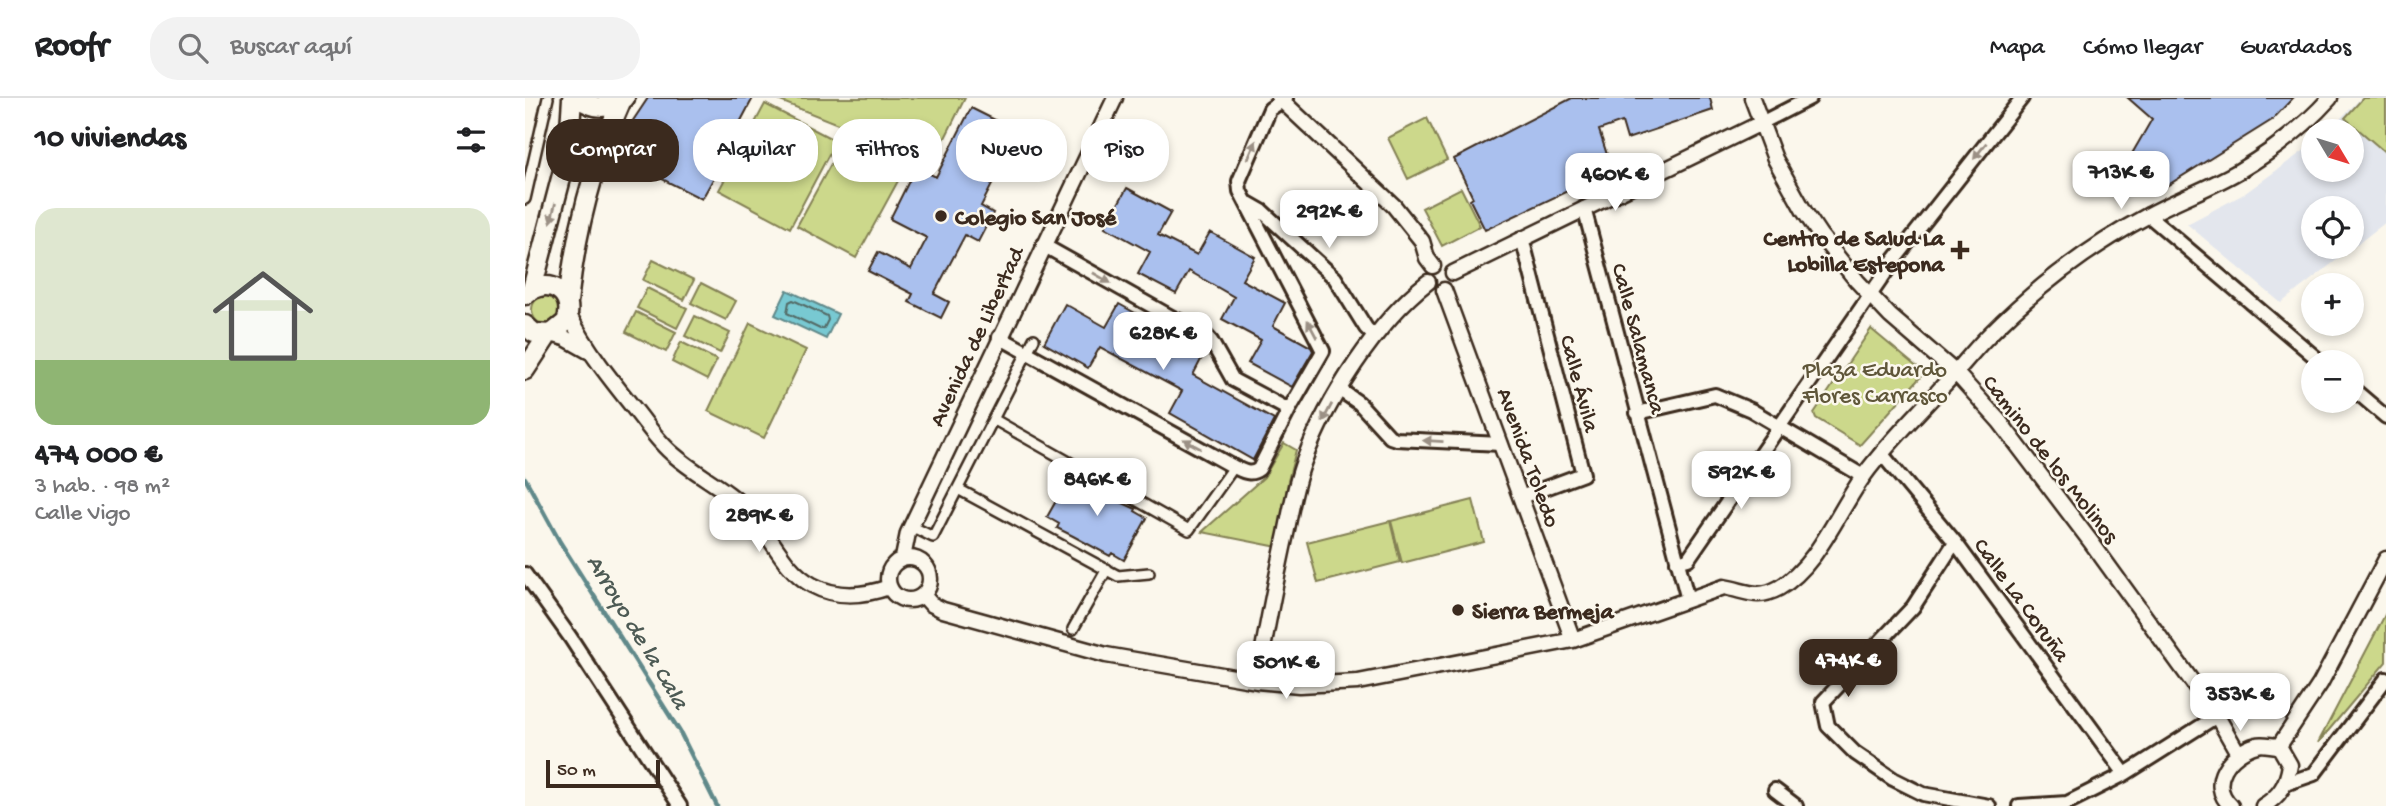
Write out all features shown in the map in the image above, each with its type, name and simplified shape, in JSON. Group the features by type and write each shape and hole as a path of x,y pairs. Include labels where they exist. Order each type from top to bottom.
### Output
{"main road":[{"path":"528,292 564,167 569,144 572,98"},
{"path":"579,98 603,108 623,100"},
{"path":"525,370 550,334 562,327 568,309 572,265 583,221 613,120 623,100"},
{"path":"528,292 539,286 553,287 560,290 568,309"},
{"path":"525,325 534,332 550,334"}],"street":[{"path":"525,199 548,98"},
{"name":"Avenida de Libertad","path":"903,558 911,526 1115,98"},
{"name":"Camino de los Molinos","path":"1752,98 1775,159 1804,211 1850,272 1890,316 1956,373 2000,422 2217,716 2238,753"},
{"path":"1453,273 1810,98"},
{"path":"1677,562 1688,559 1895,259 2022,98"},
{"path":"923,595 931,604 943,610 1107,655 1257,681 1299,685 1358,682 1573,640 1724,587 1742,590 1753,596 1763,595 1793,578 1813,555 1881,453 1988,336 2068,264 2148,215 2239,171 2277,145 2330,98"},
{"path":"999,337 1234,467 1248,473 1259,469 1323,351 1240,191 1239,181 1270,109 1282,99 1394,206 1422,241 1433,267"},
{"path":"1248,203 1262,211 1335,278 1366,328 1375,337"},
{"name":"Calle Salamanca","path":"1584,208 1689,600"},
{"path":"2148,215 2307,350"},
{"name":"Calle Ávila","path":"1521,497 1583,474 1522,238"},
{"path":"1043,245 1173,318 1201,330 1211,341 1233,380 1289,410"},
{"path":"1445,265 1453,273 1454,281 1444,290 1433,289 1428,282 1428,274 1433,267 1445,265"},
{"path":"1257,681 1279,564 1303,463 1352,368 1375,337 1428,282"},
{"name":"Avenida Toledo","path":"1444,290 1573,640"},
{"path":"568,309 589,351 665,447 741,503 760,524 796,574 813,585 838,594 859,594 889,587"},
{"path":"550,334 565,338 589,351"},
{"path":"911,526 933,537 1034,339"},
{"path":"1340,390 1359,403 1390,437 1501,444"},
{"path":"1637,413 1715,395 1781,426 1863,477"},
{"path":"2364,398 2386,417"},
{"path":"993,419 1189,530 1234,467"},
{"name":"Calle La Coruña","path":"1881,453 1955,542 2125,774"},
{"path":"958,489 1118,576 1149,573"},
{"path":"1955,542 1913,607 1823,702 1828,726 1855,753 1893,779 1923,794 1989,806"},
{"path":"903,558 916,558 926,566 930,578 923,595 911,600 904,600 893,594 887,580 891,566 903,558"},
{"path":"2279,747 2320,684 2386,559"},
{"path":"1073,629 1107,569"},
{"path":"525,574 680,806"},
{"path":"2263,806 2272,801 2288,783 2314,774 2386,679"},
{"path":"2019,806 2067,803 2125,774 2217,716"},
{"path":"2228,805 2219,785 2229,760 2259,744 2279,747"},
{"path":"2279,747 2290,765 2288,783"},
{"path":"1775,790 1796,806"}],"shaded area":[{"path":"2361,98 2386,98 2386,222 2364,239 2364,196 2301,196 2301,259 2338,259 2320,273 2301,273 2301,288 2281,303 2187,224 2244,194 2301,153 2301,182 2364,182 2364,119 2340,119"}],"green space":[{"path":"781,98 965,98 942,144 942,119 832,119 832,122 780,101"},
{"path":"2363,98 2386,98 2386,153 2364,134 2364,119 2345,118"},
{"path":"765,104 794,119 757,119"},
{"path":"1427,118 1447,160 1408,179 1388,138"},
{"path":"818,132 832,139 832,149 818,175"},
{"path":"832,162 832,182 897,182 856,258 797,226"},
{"path":"723,182 814,182 790,228 719,190"},
{"path":"1461,188 1480,226 1442,246 1422,208"},
{"path":"653,260 694,280 684,300 643,280"},
{"path":"701,283 736,301 726,320 691,303"},
{"path":"647,288 687,308 677,328 637,308"},
{"path":"547,295 558,299 562,310 558,321 547,325 536,321 532,310 536,299"},
{"path":"636,312 676,332 666,352 626,332"},
{"path":"695,316 730,333 720,353 685,336"},
{"path":"750,323 806,350 764,438 708,411"},
{"name":"Plaza Eduardo Flores Carrasco","path":"1871,329 1924,373 1860,445 1816,418 1814,413"},
{"path":"681,342 717,360 707,380 672,362"},
{"path":"1284,443 1296,450 1288,481 1278,547 1202,532 1264,477"},
{"path":"1473,500 1484,542 1402,563 1391,521"},
{"path":"1390,521 1400,562 1318,583 1307,542"},
{"path":"2386,613 2386,662 2318,743"}],"water":[{"path":"787,290 838,314 826,339 775,315"}],"building":[{"path":"648,98 753,98 742,119 693,119 693,182 711,182 702,199 668,182 679,182 679,119 634,119"},
{"path":"1572,98 1710,98 1713,110 1627,139 1622,122 1599,130 1612,170 1485,230 1454,159"},
{"path":"2128,98 2293,98 2272,120 2160,190 2122,171 2152,119"},
{"name":"Colegio San José","path":"971,108 993,119 965,119"},
{"name":"Colegio San José","path":"956,138 956,182 993,182 981,206 993,213 978,242 965,235 934,294 949,302 941,318 909,302 913,294 868,271 878,252 911,269 927,238 890,219 908,182 942,182 942,165"},
{"path":"1127,188 1171,212 1158,235 1197,255 1210,232 1255,257 1242,280 1285,303 1273,326 1311,347 1313,351 1292,387 1248,363 1261,340 1222,319 1234,297 1189,271 1176,294 1138,274 1150,252 1105,227"},
{"path":"1065,304 1106,327 1119,304 1205,352 1193,375 1274,420 1253,460 1170,413 1182,391 1100,347 1088,368 1044,343"},
{"path":"1070,476 1082,482 1084,479 1101,488 1099,492 1136,509 1135,511 1147,518 1124,560 1112,553 1110,556 1057,528 1059,524 1047,517"}],"waterway":[{"name":"Arroyo de la Cala","path":"525,478 560,542 680,732 717,806"}],"place":[{"name":"Colegio San José","path":"941,216"},
{"name":"Centro de Salud La Lobilla Estepona","path":"1960,250"},
{"name":"Sierra Bermeja","path":"1458,610"}]}
